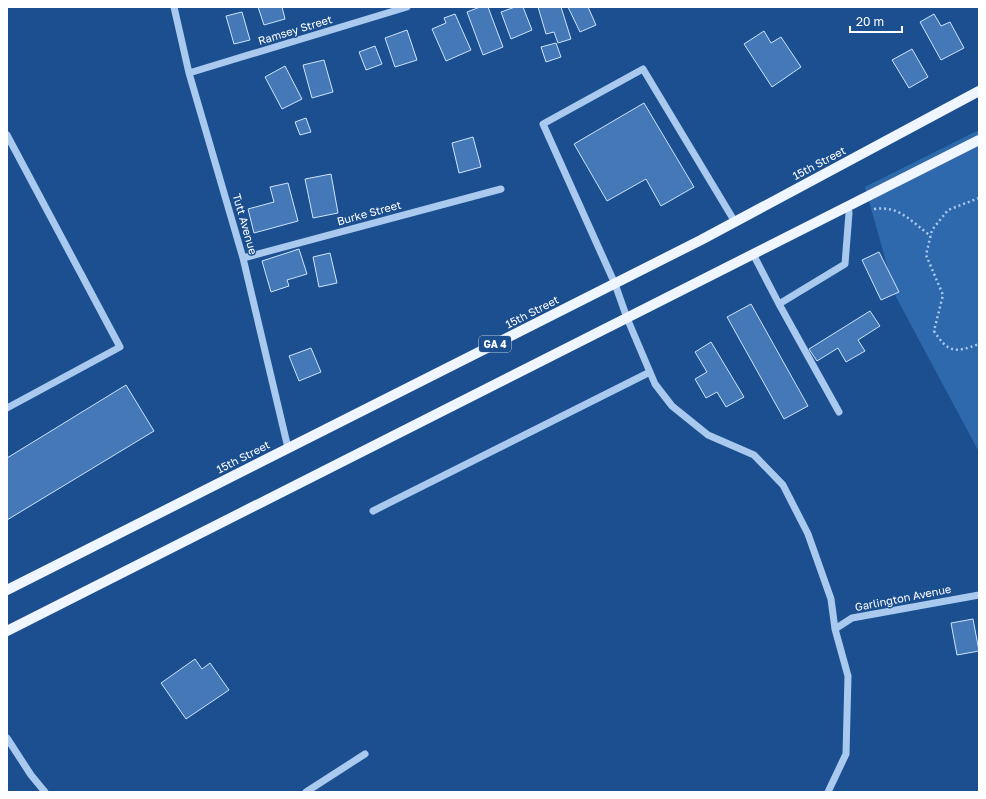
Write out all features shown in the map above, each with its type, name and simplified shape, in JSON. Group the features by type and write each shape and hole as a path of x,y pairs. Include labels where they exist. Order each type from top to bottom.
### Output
{"main road":[{"name":"15th Street","path":"7,590 615,284 735,222 979,91"},
{"path":"7,631 979,140"}],"street":[{"name":"Tutt Avenue","path":"174,7 189,73 243,258 288,448"},
{"name":"Ramsey Street","path":"189,73 408,7"},
{"path":"735,222 643,69 543,124 615,284 627,318 655,384 672,406 708,435 754,455 783,485 808,534 831,599 835,629 848,676 846,754 828,792"},
{"path":"7,135 120,347 7,408"},
{"name":"Burke Street","path":"243,258 501,189"},
{"path":"779,304 845,264 849,213 848,206"},
{"path":"752,254 839,412"},
{"path":"373,511 650,372"},
{"name":"Garlington Avenue","path":"835,629 852,618 979,595"},
{"path":"7,738 31,774 46,792"},
{"path":"306,792 365,754"}],"path":[{"path":"979,198 948,210 932,230 926,255 943,295 934,331 944,345 959,351 979,344"},
{"path":"872,210 886,207 902,213 931,236"}],"shaded area":[{"path":"979,130 979,452 896,297 865,187"}],"building":[{"path":"258,7 282,7 285,19 264,25"},
{"path":"480,7 488,7 503,47 483,55 467,12"},
{"path":"515,7 523,7 532,30 511,39 501,12"},
{"path":"538,7 561,7 571,39 558,43 554,32 546,34"},
{"path":"568,7 588,7 596,25 580,32"},
{"path":"242,12 250,40 234,44 226,16"},
{"path":"455,14 471,50 446,61 432,29 446,23 444,18"},
{"path":"934,14 941,26 950,22 964,48 941,60 920,22"},
{"path":"407,30 417,60 395,67 385,38"},
{"path":"764,31 771,43 781,37 801,67 772,87 744,44"},
{"path":"556,43 561,57 546,62 541,47"},
{"path":"375,46 382,64 366,70 359,52"},
{"path":"912,49 928,77 909,88 892,60"},
{"path":"324,60 333,92 312,98 303,65"},
{"path":"285,66 302,99 282,109 265,77"},
{"path":"644,103 694,187 661,206 646,179 607,201 574,144"},
{"path":"306,118 311,132 300,135 295,122"},
{"path":"473,137 481,167 459,173 452,143"},
{"path":"331,174 338,213 313,218 305,179"},
{"path":"288,183 298,221 254,233 248,209 274,202 270,187"},
{"path":"299,249 307,274 287,280 289,286 271,292 262,261"},
{"path":"879,252 899,292 881,300 862,260"},
{"path":"330,253 337,283 319,287 313,257"},
{"path":"751,304 808,406 784,419 727,317"},
{"path":"870,311 880,326 858,340 865,351 846,362 838,348 817,361 809,349"},
{"path":"711,342 744,397 726,407 717,392 706,398 695,379 707,372 695,352"},
{"path":"311,348 321,372 299,381 289,356"},
{"path":"126,385 154,431 7,520 7,458"},
{"path":"973,619 979,651 957,655 951,623"},
{"path":"195,659 202,669 210,663 229,690 186,719 161,683"}]}
